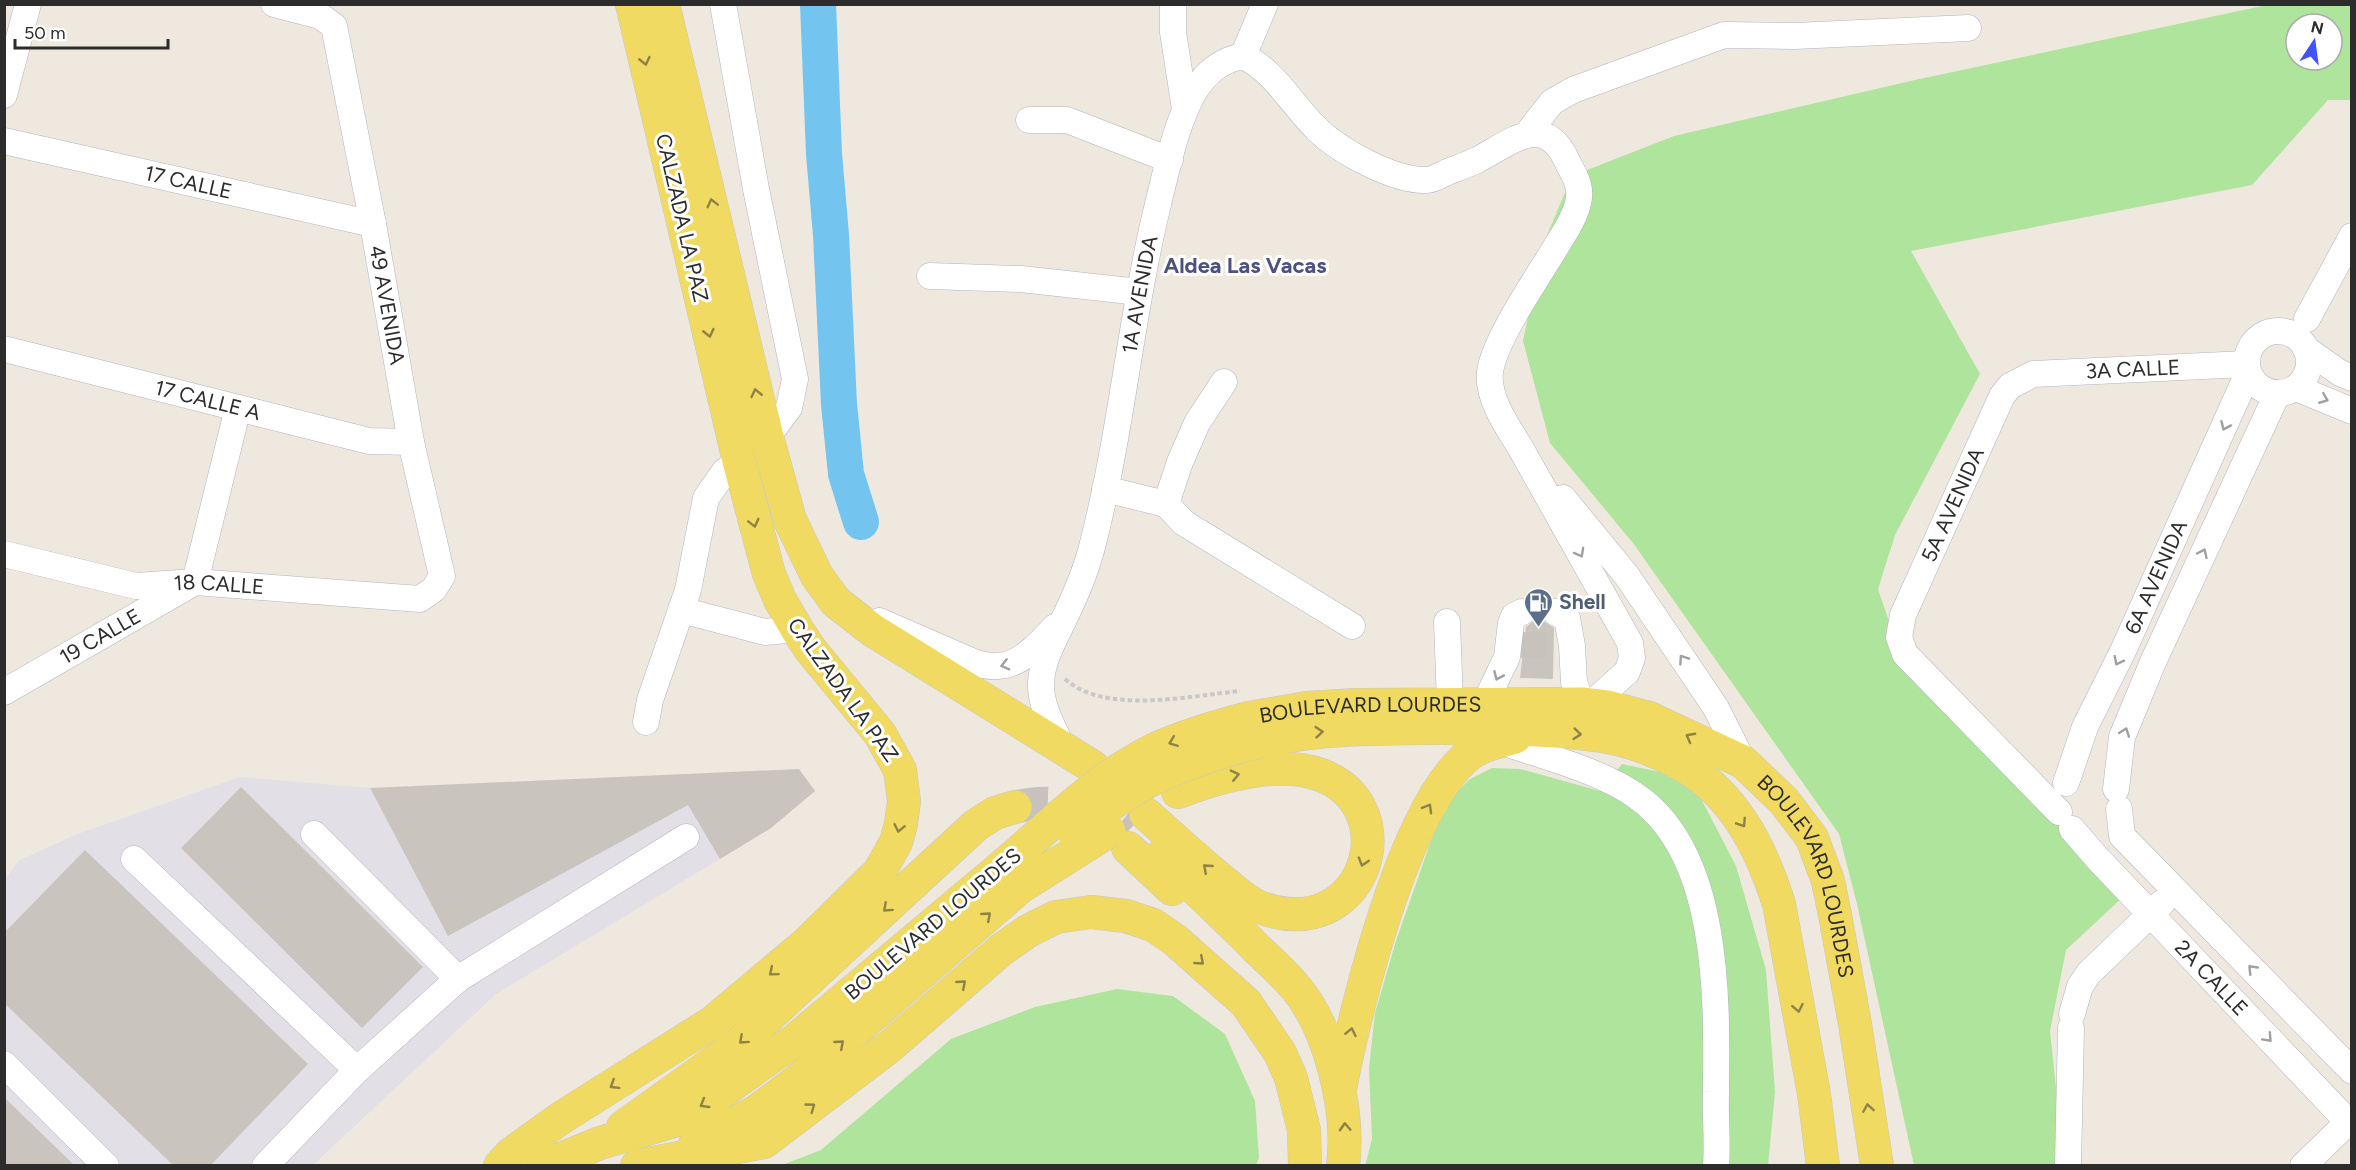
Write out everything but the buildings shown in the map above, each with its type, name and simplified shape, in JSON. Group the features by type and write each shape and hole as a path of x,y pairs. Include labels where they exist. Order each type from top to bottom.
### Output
{"main road":[{"name":"CALZADA LA PAZ","path":"500,1166 511,1154 561,1118 713,1022 815,935 880,870 889,857 896,842 904,801 900,770 880,734 803,639 780,600 769,574 739,461 632,4"},
{"name":"CALZADA LA PAZ","path":"663,4 767,437 785,503 798,539 817,576 836,602 872,630 1062,747 1085,774 844,637 822,614 801,584 798,539"},
{"name":"BOULEVARD LOURDES","path":"644,1164 688,1148 720,1132 757,1111 796,1082 1012,876 1111,775 1157,748 1251,717 1307,708 1485,703 1586,705 1606,707 1649,718 1743,762 1784,801 1812,838 1828,881 1855,1024 1877,1166"},
{"name":"BOULEVARD LOURDES","path":"1251,717 1306,734 1372,729 1542,730 1603,736 1638,746 1674,761 1695,773 1719,793 1738,816 1755,843 1779,904 1814,1094 1823,1166"},
{"path":"1340,1089 1355,1011 1417,828 1442,786 1458,765 1476,750 1499,741 1542,730"},
{"path":"1012,876 1146,807 1208,782 1254,771 1290,770 1322,776 1344,790 1364,817 1368,840 1364,863 1350,890 1334,905 1321,910 1304,913 1267,910 1252,904 1135,830 1296,989 1311,1011 1327,1048 1340,1089 1345,1130 1343,1166"},
{"path":"600,1143 730,1051 976,825 995,813 1015,807"},
{"name":"BOULEVARD LOURDES","path":"544,1166 600,1143 674,1121 712,1099 754,1071 1012,876"},
{"path":"644,1164 764,1142 890,1047 1001,950 1042,923 1074,913 1091,912 1126,916 1154,925 1175,940 1246,1003 1280,1053 1298,1101 1304,1130 1305,1166"}],"street":[{"path":"4,95 28,4"},
{"name":"49 AVENIDA","path":"274,4 320,16 334,26 373,224 411,442 442,576 434,589"},
{"path":"723,4 756,189 795,379 789,408 767,437"},
{"path":"1173,4 1173,32 1185,109"},
{"path":"1265,4 1243,56 1253,61 1274,79 1317,129 1355,156 1403,177 1428,180 1476,161 1527,134 1552,102 1572,90 1724,35 1795,36 1968,28"},
{"name":"1A AVENIDA","path":"1062,747 1042,698 1041,682 1046,662 1087,568 1105,489 1145,257 1170,160 1185,109 1196,89 1218,64 1227,59 1243,56"},
{"path":"1029,120 1067,120 1170,160"},
{"path":"1527,134 1540,134 1553,140 1578,183 1580,193 1568,228 1498,347 1490,372 1500,413 1630,643 1632,658 1628,672 1586,705 1574,682 1563,646 1567,618 1555,612"},
{"name":"17 CALLE","path":"4,141 373,224"},
{"path":"2307,319 2352,236"},
{"path":"930,276 1021,279 1138,292"},
{"path":"2352,378 2340,373 2306,349 2295,336 2286,331 2276,330 2266,333 2251,345 2247,354 2247,368 2260,388 2287,391 2352,411"},
{"name":"17 CALLE A","path":"4,349 369,441 411,442"},
{"path":"2287,391 2302,382 2309,366 2306,349"},
{"name":"3A CALLE","path":"2021,379 2033,374 2247,368"},
{"name":"6A AVENIDA","path":"2066,783 2085,727 2123,651 2247,368"},
{"name":"5A AVENIDA","path":"1899,637 1903,615 2002,396 2010,386 2021,379"},
{"path":"1166,504 1180,462 1197,423 1224,382"},
{"name":"6A AVENIDA","path":"2117,799 2122,737 2153,662 2287,391"},
{"path":"195,582 238,408"},
{"path":"1521,447 1627,576 1716,708 1743,762"},
{"path":"646,722 650,700 688,590 706,498 725,471 739,461"},
{"path":"1105,489 1166,504 1184,523 1352,626"},
{"name":"18 CALLE","path":"4,554 136,586 195,582 420,599 434,589"},
{"name":"19 CALLE","path":"4,692 195,582"},
{"name":"1A AVENIDA","path":"836,602 971,661 996,668 1011,664 1026,656 1066,616"},
{"path":"681,610 765,632 803,639"},
{"path":"1485,703 1515,644 1511,623 1514,616 1522,612"},
{"path":"1447,622 1450,703"},
{"name":"2A CALLE","path":"1899,637 1905,654 2066,821 2097,859 2350,1124"},
{"path":"1499,741 1605,778 1632,793 1659,815 1681,850 1703,905 1713,971 1717,1058 1716,1166"},
{"path":"2089,774 2104,778 2117,799 2114,821 2104,831 2084,834 2066,821 2060,794 2066,783 2073,778 2089,774"},
{"name":"2A CALLE","path":"2117,799 2122,836 2352,1071"},
{"path":"314,834 458,979"},
{"path":"265,1166 357,1070 458,979 686,837"},
{"path":"134,859 357,1070"},
{"path":"2068,1166 2071,1021 2080,986 2099,961 2152,915 2175,890"},
{"path":"4,1064 106,1166"},
{"path":"2303,1166 2350,1124"}],"path":[{"path":"1046,662 1075,688 1098,698 1251,717"}],"shaded area":[{"path":"799,769 815,791 771,828 496,994 313,1165 5,1166 5,880 18,861 75,835 240,777 370,788"}],"green space":[{"path":"2267,5 2351,5 2351,100 2328,100 2252,185 1911,251 1980,374 1895,535 1878,589 1892,630 2124,896 2066,950 2050,1031 2064,1165 1914,1165 1857,904 1839,834 1633,543 1550,443 1523,341 1543,245 1572,176 1674,136 1915,80"},
{"path":"1622,764 1660,772 1697,791 1736,866 1766,970 1775,1092 1768,1165 1365,1166 1372,1139 1369,1068 1375,1013 1396,941 1433,835 1449,800 1470,779 1492,768 1520,769 1600,791"},
{"path":"1117,989 1173,996 1225,1034 1255,1101 1259,1158 1256,1165 782,1165 821,1150 951,1039 1035,1007"}],"waterway":[{"path":"818,4 824,154 831,235 839,404 846,474 861,522"}],"tunnel":[{"path":"1521,645 1554,645"},
{"path":"1085,789 1131,828"},
{"path":"1015,807 1045,803 1062,805 1090,817"}],"place":[{"name":"Shell","path":"1538,628"}],"district":[{"name":"Aldea Las Vacas","path":"1245,265"}]}
